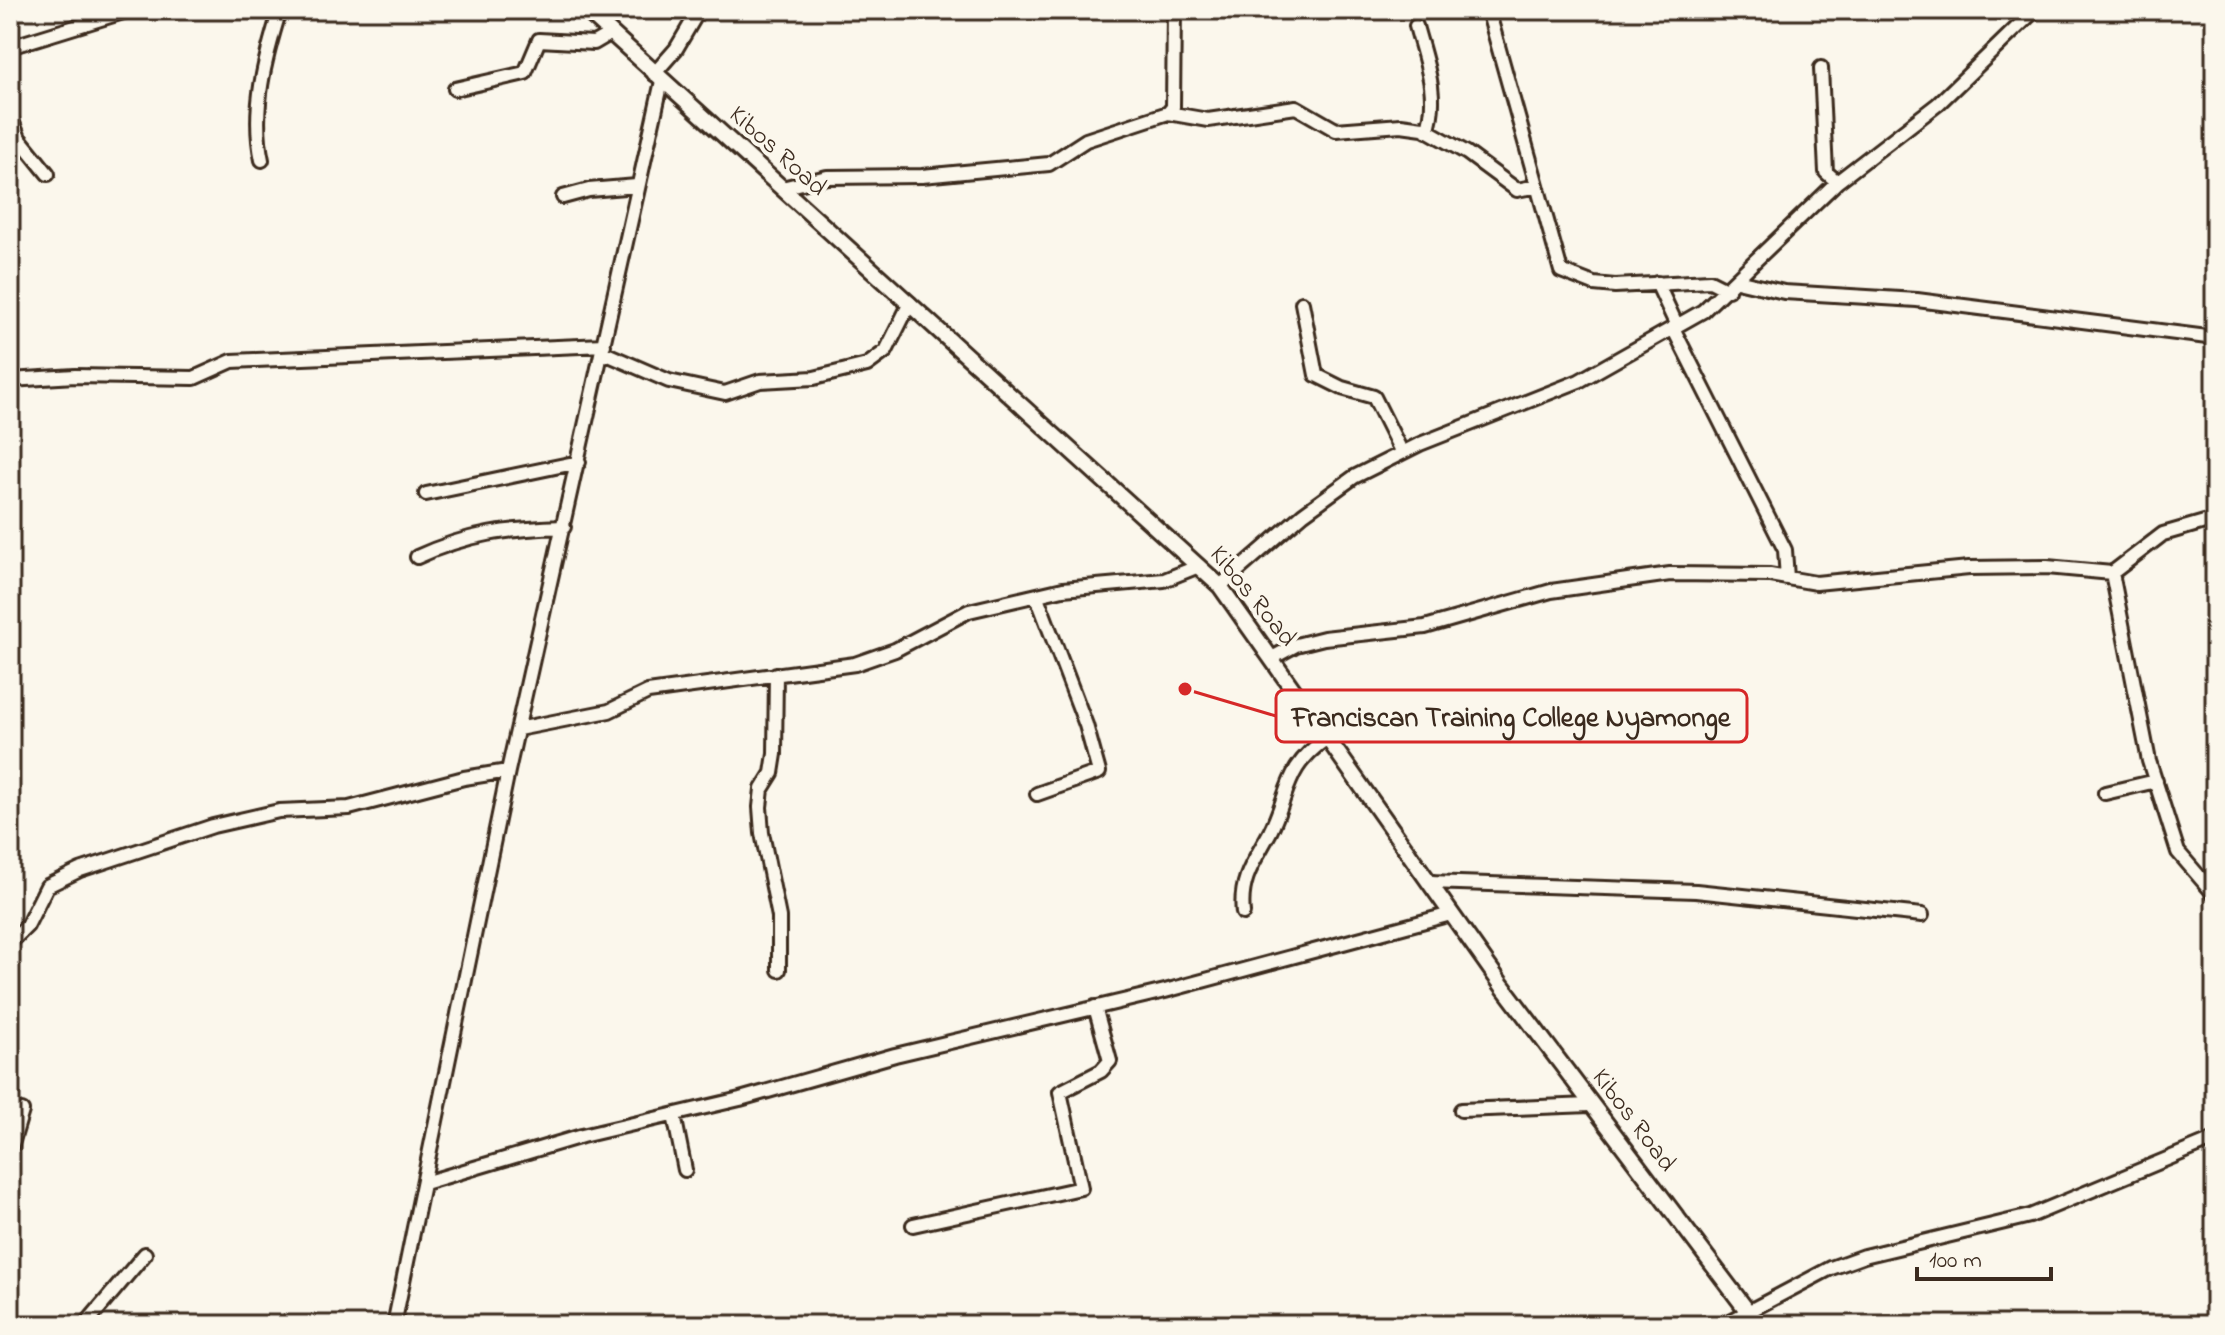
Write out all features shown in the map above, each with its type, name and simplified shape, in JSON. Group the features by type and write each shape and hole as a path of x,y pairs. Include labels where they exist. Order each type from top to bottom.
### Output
{"main road":[{"name":"Kibos Road","path":"586,10 1220,586 1590,1105 1758,1325"}],"street":[{"path":"10,47 108,14 130,10"},
{"path":"262,160 258,111 265,61 280,10"},
{"path":"398,1322 508,771 579,462 658,77 699,10"},
{"path":"1168,113 1173,107 1174,10"},
{"path":"1488,10 1561,271 1565,276 1615,286 1710,281 1784,292 1905,299 2215,338"},
{"path":"1220,586 1332,492 1402,453 1579,381 1703,311 1837,182 1938,104 2035,10"},
{"path":"1416,26 1430,76 1432,110 1427,131"},
{"path":"455,89 525,73 539,40 594,43 611,33"},
{"path":"1821,68 1826,172 1837,182"},
{"path":"782,188 827,177 922,176 1049,164 1086,140 1168,113 1208,120 1296,107 1336,130 1401,125 1427,131 1467,153 1517,190 1537,186"},
{"path":"10,116 15,142 48,174"},
{"path":"563,197 637,186"},
{"path":"1657,283 1675,327 1785,550 1787,578"},
{"path":"10,380 75,376 194,378 232,361 603,348 669,381 725,393 760,381 814,378 867,365 886,351 910,303"},
{"path":"1302,303 1316,375 1342,388 1374,397 1402,453"},
{"path":"426,494 579,462"},
{"path":"1272,658 1296,645 1324,638 1425,627 1551,591 1670,574 1787,578 1816,583 1932,570 2016,567 2112,573 2163,534 2215,519"},
{"path":"417,557 455,539 499,530 564,527"},
{"path":"518,729 609,711 648,692 833,668 877,658 969,611 1063,589 1164,580 1199,566"},
{"path":"2112,573 2133,690 2156,781 2182,860 2215,895"},
{"path":"1037,597 1086,725 1099,772 1037,794"},
{"path":"776,674 775,754 772,773 762,789 760,807 762,833 779,917 779,970"},
{"path":"1243,913 1243,884 1269,833 1286,783 1309,752 1327,738"},
{"path":"10,943 27,926 47,886 80,870 213,826 279,811 349,808 464,778 508,771"},
{"path":"2105,793 2156,781"},
{"path":"1429,882 1696,891 1922,915"},
{"path":"424,1183 582,1136 674,1115 909,1051 1095,1007 1451,914"},
{"path":"913,1225 1081,1188 1060,1092 1101,1071 1110,1061 1095,1007"},
{"path":"1461,1110 1590,1105"},
{"path":"10,1151 22,1111"},
{"path":"674,1115 685,1170"},
{"path":"1723,1325 1864,1256 2021,1219 2215,1139"},
{"path":"85,1325 145,1254"}],"place":[{"name":"Franciscan Training College Nyamonge","path":"1185,689"}]}
